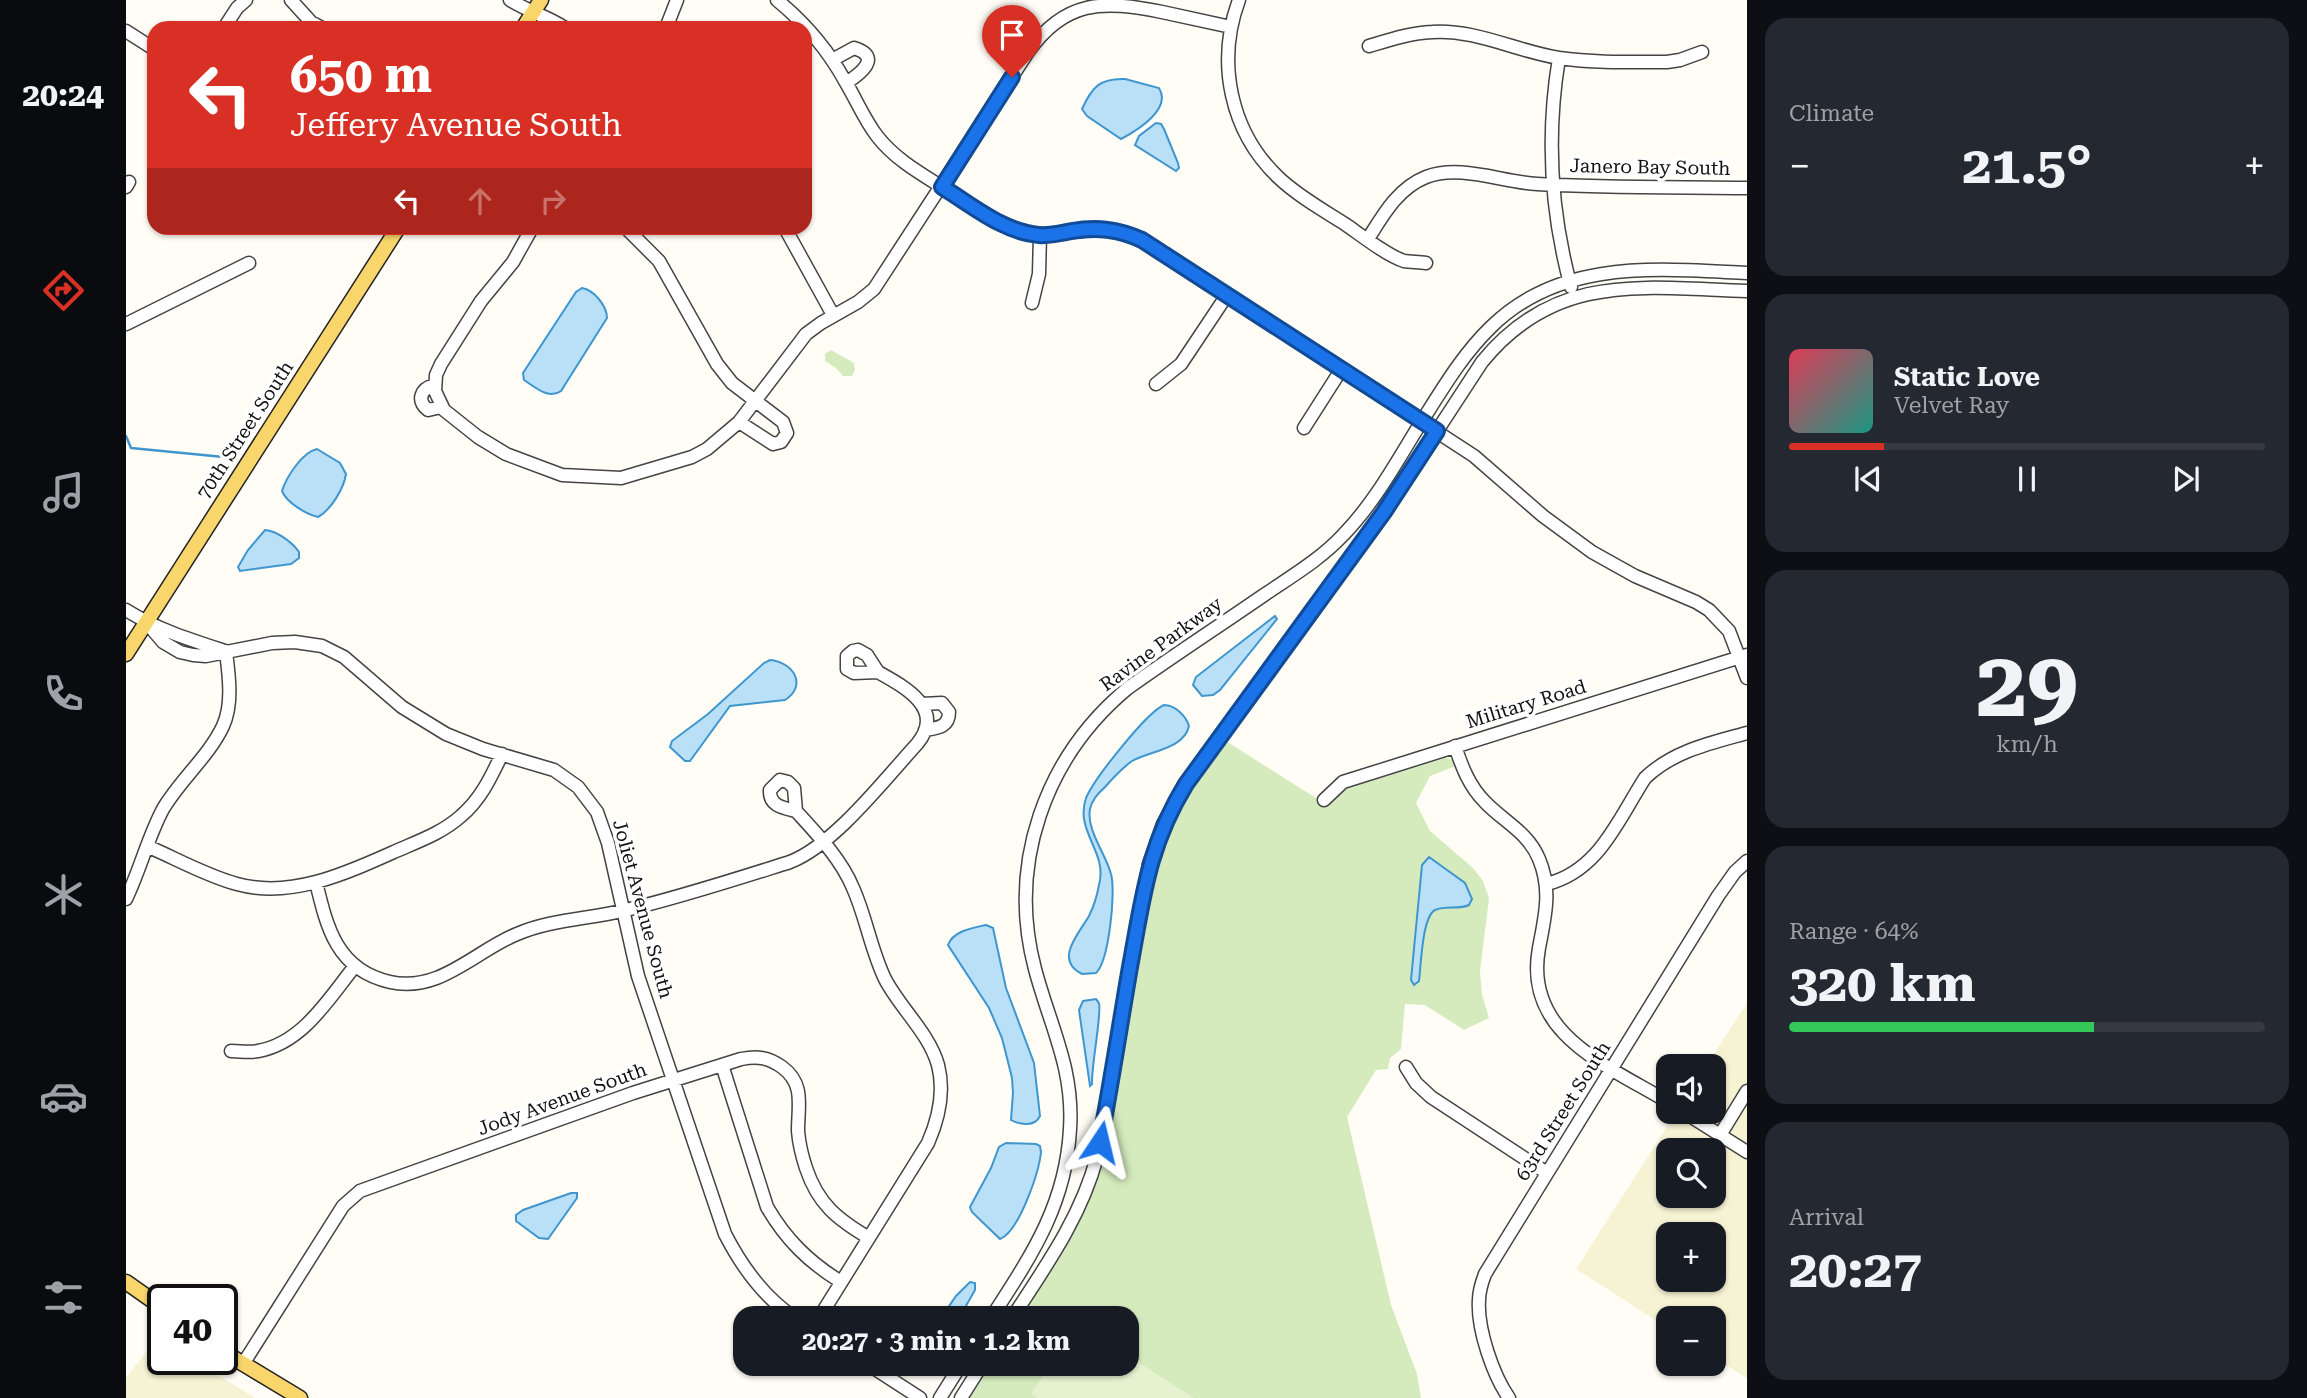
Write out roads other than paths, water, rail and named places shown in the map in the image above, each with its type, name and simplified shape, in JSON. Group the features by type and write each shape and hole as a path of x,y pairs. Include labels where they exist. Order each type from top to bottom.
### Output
{"main road":[{"path":"528,21 541,0"},
{"name":"70th Street South","path":"126,654 394,235"},
{"path":"126,1282 147,1296"},
{"path":"126,1291 147,1304"},
{"path":"238,1360 300,1398"}],"street":[{"path":"229,21 246,0"},
{"path":"291,0 310,21"},
{"path":"510,0 532,14 554,21"},
{"path":"669,21 677,0"},
{"path":"777,0 799,21"},
{"path":"1239,0 1231,27 1228,70 1233,100 1244,130 1257,153 1290,187 1368,239 1402,260 1426,263"},
{"path":"528,235 513,262 481,302 438,370 434,385 441,407 478,438 506,454 562,475 621,478 692,457 716,443 739,422 802,339 816,326 863,299 879,283 1043,32 1067,14 1109,1 1231,27"},
{"path":"532,14 536,21"},
{"path":"126,31 147,44"},
{"path":"1369,46 1410,35 1443,31 1474,36 1559,58 1667,62 1702,52"},
{"path":"812,34 832,60 869,124 896,156 1005,226 1020,232 1040,235 1097,229 1128,233 1147,243 1492,469 1543,516 1592,552 1635,576 1709,610 1729,631 1744,656 1747,678"},
{"path":"832,60 854,48 866,56 868,63 864,71 846,83"},
{"path":"1559,58 1550,119 1552,185 1558,233 1574,297"},
{"name":"Janero Bay South","path":"1368,239 1400,194 1414,183 1430,176 1457,172 1507,181 1552,185 1747,188"},
{"path":"633,235 659,261 717,364 732,383 785,424 785,438 777,444 770,444 739,422"},
{"path":"789,235 834,315"},
{"path":"1032,303 1039,274 1040,235"},
{"path":"126,324 249,263"},
{"name":"Ravine Parkway","path":"999,1306 1047,1226 1061,1189 1069,1144 1070,1098 1065,1066 1034,965 1026,911 1027,873 1041,809 1053,780 1070,751 1088,727 1122,694 1304,568 1335,543 1364,510 1460,362 1491,327 1521,303 1569,280 1592,274 1630,269 1747,273"},
{"path":"1020,1306 1069,1229 1093,1173 1147,874 1157,838 1170,810 1186,784 1384,512 1469,380 1497,345 1537,315 1574,297 1594,291 1641,287 1747,291"},
{"path":"1156,384 1181,364 1227,295"},
{"path":"1304,428 1341,370"},
{"name":"Joliet Avenue South","path":"126,610 146,622 226,652 272,643 322,646 344,657 402,707 446,734 483,749 554,770 578,787 597,812 608,843 638,976 675,1079 722,1225 734,1251 760,1287 780,1306"},
{"path":"126,899 162,812 178,785 212,744 223,726 228,710 226,652"},
{"name":"Military Road","path":"1324,800 1343,782 1744,656"},
{"path":"316,882 331,936 342,953 355,966 387,981 402,984 427,982 446,974 526,930 557,921 624,911 790,862 824,843 917,744 925,730 922,704 913,693 878,672"},
{"path":"922,704 942,703 949,712 948,721 943,726 925,730"},
{"path":"1547,884 1567,877 1593,858 1645,778 1655,768 1694,748 1747,733"},
{"path":"1455,746 1477,793 1522,833 1539,859 1547,884 1547,912 1537,967 1542,998 1552,1021 1564,1035 1656,1095"},
{"path":"149,847 238,884 277,889 316,882 365,865 444,831 477,800 502,754"},
{"path":"796,811 841,865 852,885 885,977 931,1050 938,1066 940,1081 938,1118 928,1143 826,1306"},
{"name":"63rd Street South","path":"1510,1398 1501,1387 1479,1313 1479,1298 1491,1262 1718,897 1735,872 1747,861"},
{"path":"231,1051 260,1051 291,1037 315,1016 355,966"},
{"name":"Jody Avenue South","path":"238,1344 343,1206 360,1191 675,1079 741,1059 763,1058 777,1064 795,1079 800,1099 800,1147 811,1182 831,1212 869,1238"},
{"path":"722,1065 767,1207 798,1251 841,1282"},
{"path":"1406,1067 1416,1083 1431,1097 1547,1172"},
{"path":"1720,1135 1747,1091"},
{"path":"1703,1124 1747,1152"},
{"path":"886,1376 920,1398"},
{"path":"940,1398 954,1376"},
{"path":"961,1398 975,1376"}],"water":[{"path":"1125,79 1159,88 1162,96 1161,104 1151,118 1121,139 1087,116 1082,109 1098,85 1109,80"},
{"path":"1156,123 1161,124 1164,129 1178,163 1179,168 1176,171 1135,145 1139,136"},
{"path":"582,288 599,299 607,318 561,391 547,393 524,380 523,373 576,292"},
{"path":"317,449 340,463 346,474 336,498 318,517 297,507 282,491 300,460"},
{"path":"265,530 288,541 299,552 299,558 291,564 240,571 238,567 248,550"},
{"path":"1275,616 1277,619 1220,690 1213,695 1202,696 1193,685 1196,677"},
{"path":"770,660 785,665 795,675 796,688 792,694 785,700 730,706 690,761 685,761 670,747 672,741 708,714"},
{"path":"1164,705 1176,709 1185,718 1189,726 1186,734 1174,745 1132,761 1098,794 1091,805 1091,825 1111,874 1112,910 1101,966 1096,973 1082,974 1074,968 1069,954 1075,938 1089,916 1101,876 1084,819 1086,798 1121,747 1145,720"},
{"path":"1429,857 1465,883 1472,899 1469,905 1439,909 1431,914 1425,932 1419,981 1414,985 1411,980 1422,865"},
{"path":"986,925 993,928 1006,988 1034,1063 1040,1116 1031,1123 1023,1124 1011,1120 1012,1078 1002,1038 989,1008 948,945 959,933"},
{"path":"1096,999 1100,1009 1090,1086 1079,1010 1083,1001"},
{"path":"1006,1143 1036,1144 1040,1146 1041,1152 1021,1214 1007,1234 1000,1239 970,1207 999,1147"},
{"path":"577,1193 577,1198 548,1239 539,1238 516,1221 516,1215 523,1210"},
{"path":"970,1282 975,1283 975,1290 966,1306 949,1306"}],"waterway":[{"path":"126,436 131,448 234,458"}]}
